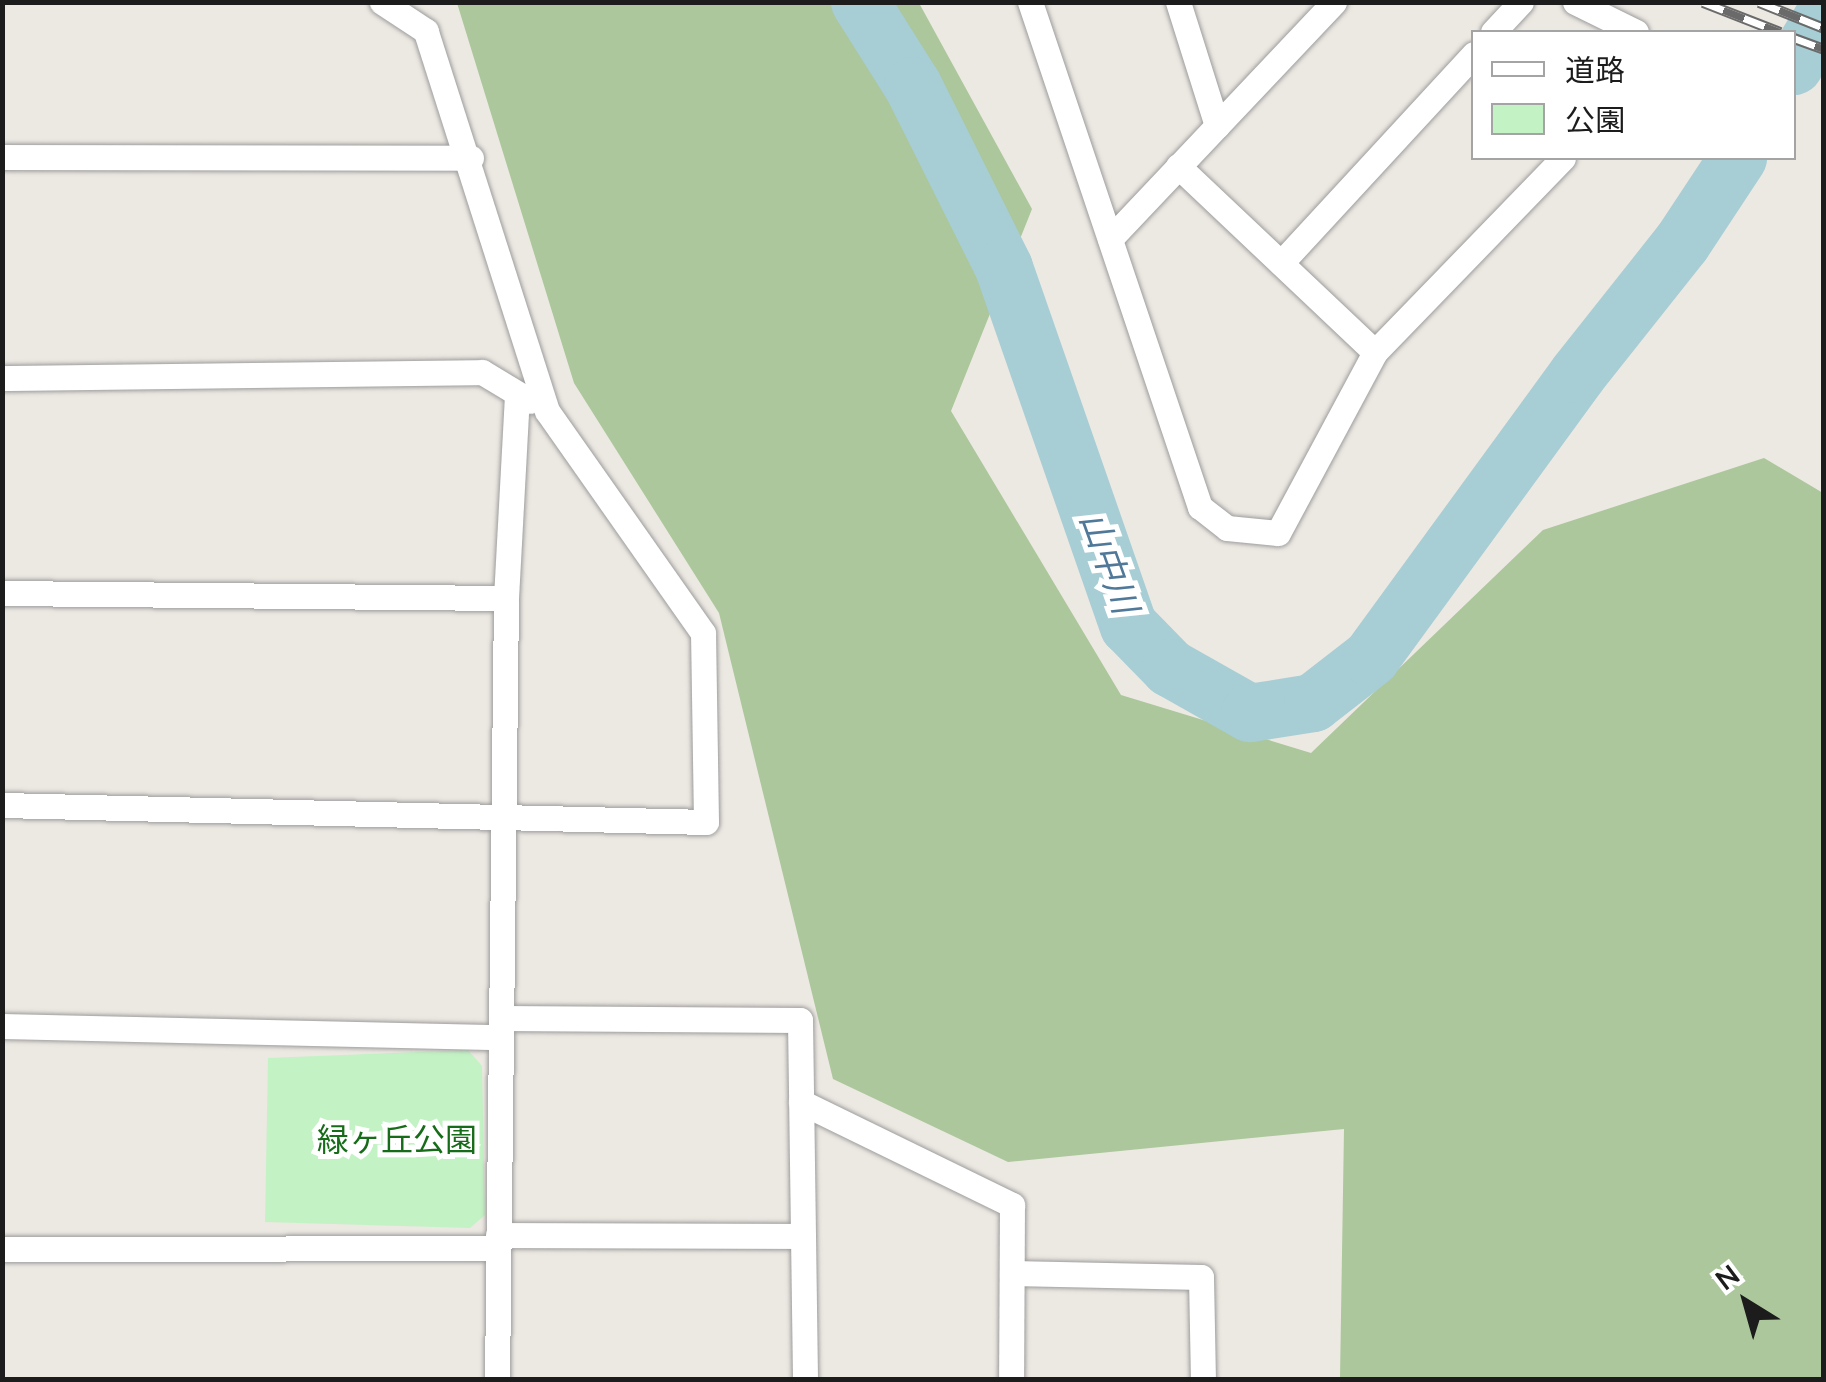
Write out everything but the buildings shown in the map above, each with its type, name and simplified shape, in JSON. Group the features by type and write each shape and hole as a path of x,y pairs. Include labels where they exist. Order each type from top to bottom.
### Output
{"street":[{"path":"2,806 706,822 703,633 547,411 471,158 426,31 382,2"},
{"path":"1030,2 1200,508 1227,528 1278,532 1376,352 1561,160"},
{"path":"1178,2 1217,126"},
{"path":"1110,239 1334,2"},
{"path":"1495,30 1520,2"},
{"path":"1575,2 1632,30"},
{"path":"1281,264 1471,57"},
{"path":"2,157 471,158"},
{"path":"1178,166 1376,352"},
{"path":"2,378 482,372 547,411"},
{"path":"497,1380 506,598 517,394"},
{"path":"2,593 506,598"},
{"path":"2,1026 501,1028 800,1020 804,1380"},
{"path":"801,1102 1012,1206 1011,1380"},
{"path":"2,1249 803,1236"},
{"path":"1012,1273 1200,1277 1203,1380"}],"green space":[{"path":"457,3 919,3 1032,209 951,411 1121,695 1311,753 1543,530 1764,458 1823,493 1823,1379 1340,1379 1344,1129 1008,1162 833,1079 719,613 574,383"},
{"name":"緑ヶ丘公園","path":"468,1050 482,1066 485,1215 470,1228 265,1222 268,1058"}],"waterway":[{"name":"山中川","path":"860,2 913,86 1004,268 1129,626 1170,668 1250,713 1313,703 1371,658 1578,374 1682,243 1737,160"},
{"name":"山中川","path":"1796,63 1824,16"}],"railway":[{"path":"1703,2 1775,30"},
{"path":"1759,2 1824,28"},
{"path":"1796,39 1824,49"}]}
